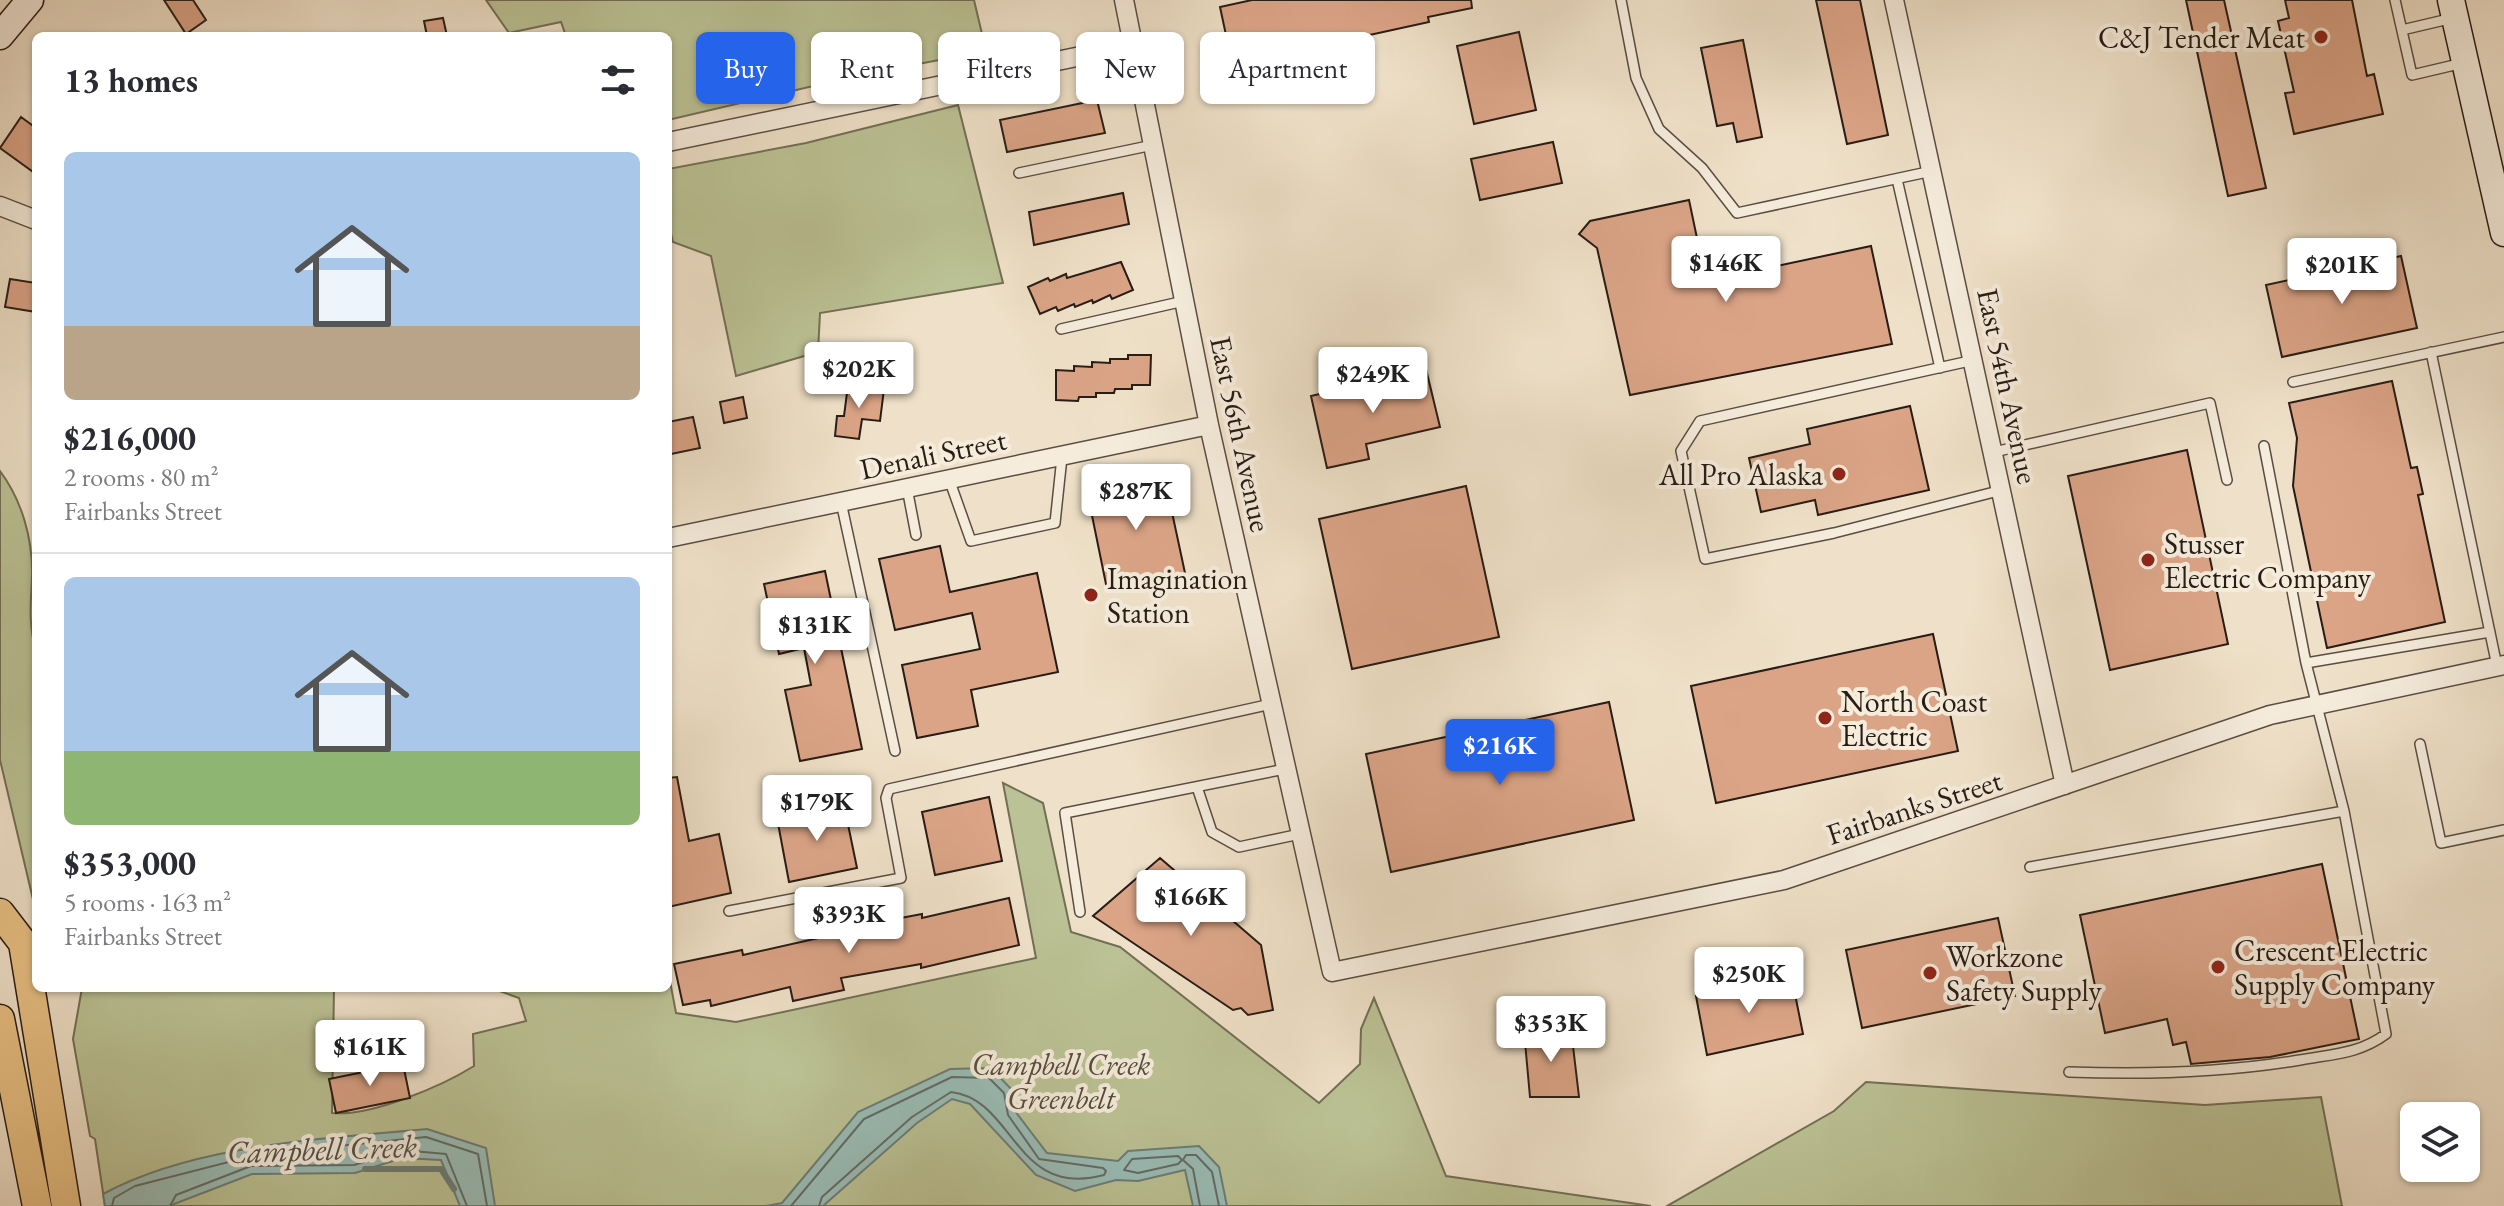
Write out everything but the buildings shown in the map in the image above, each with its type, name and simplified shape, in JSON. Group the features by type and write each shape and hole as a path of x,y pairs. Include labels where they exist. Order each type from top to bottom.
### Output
{"main road":[{"path":"3,25 30,0"},
{"path":"2453,9 2504,233"},
{"path":"0,914 23,943 66,1206"},
{"path":"0,1019 37,1206"}],"street":[{"name":"East 56th Avenue","path":"1124,0 1131,32"},
{"name":"East 54th Avenue","path":"1894,0 2065,785"},
{"path":"672,141 1076,57"},
{"name":"East 56th Avenue","path":"1145,104 1209,425 1332,972"},
{"path":"0,206 32,218"},
{"name":"Denali Street","path":"672,537 1209,425"},
{"name":"Fairbanks Street","path":"1332,972 1784,880 2270,715 2500,666"}],"lane":[{"path":"1621,0 1636,78 1659,129 1702,168 1737,213 1932,171"},
{"path":"2395,0 2412,75 2465,63"},
{"path":"2402,30 2453,9"},
{"path":"1019,173 1153,145"},
{"path":"1897,179 1940,368"},
{"path":"1061,329 1184,301"},
{"path":"2293,382 2504,337"},
{"path":"2431,352 2490,632 2500,666"},
{"path":"1974,360 1700,421 1681,451 1705,559 1834,533 2002,490"},
{"path":"1994,452 2210,403 2227,480"},
{"path":"2069,1072 2154,1075 2235,1071 2366,1049 2386,1034 2344,811 2306,663 2264,446"},
{"path":"949,479 971,541 1055,523 1062,457"},
{"path":"907,488 916,535"},
{"path":"841,502 895,751"},
{"path":"2306,663 2490,632"},
{"path":"729,911 901,878 886,798 889,789 1271,704"},
{"path":"2420,744 2441,843 2504,830"},
{"path":"1080,912 1065,813 1285,769"},
{"path":"1197,787 1212,832 1239,847 1300,834"},
{"path":"2030,867 2344,811"}],"green space":[{"path":"486,0 974,0 982,32 938,32 938,60 922,63 922,32 811,32 811,87 795,90 795,32 696,32 696,104 736,104 672,119 672,32 565,32 561,22 508,32"},
{"path":"958,105 1003,283 820,313 818,352 736,376 711,256 673,242 672,168 806,143"},
{"path":"0,471 20,507 32,562 32,895 0,760"},
{"name":"Campbell Creek Greenbelt","path":"1003,783 1043,803 1071,932 1120,947 1319,1103 1360,1064 1361,1029 1374,998 1446,1176 1651,1206 105,1206 95,1139 90,1136 73,1039 81,992 334,992 332,1113 348,1113 385,1105 425,1091 474,1066 473,1034 526,1021 519,998 502,992 672,992 676,1013 736,1022 1036,958"},
{"path":"1866,1082 2205,1105 2321,1097 2342,1206 1667,1206 1834,1111"}],"water":[{"path":"991,1068 1012,1090 1015,1111 1047,1153 1118,1161 1128,1151 1199,1146 1219,1167 1227,1206 1193,1206 1185,1170 1138,1181 1116,1180 1075,1191 1036,1175 970,1104 952,1099 917,1123 823,1206 766,1206 782,1203 858,1112 950,1069"},
{"path":"427,1129 486,1148 495,1206 460,1206 441,1160 402,1158 355,1173 252,1174 169,1206 105,1206 103,1194 139,1177 219,1154 261,1146"}],"waterway":[{"name":"Campbell Creek","path":"365,1169 441,1169 454,1189"}],"place":[{"name":"C&J Tender Meat","path":"2321,37"},
{"name":"All Pro Alaska","path":"1839,474"},
{"name":"Stusser Electric Company","path":"2148,560"},
{"name":"Imagination Station","path":"1091,595"},
{"name":"North Coast Electric","path":"1825,718"},
{"name":"Crescent Electric Supply Company","path":"2218,967"},
{"name":"Workzone Safety Supply","path":"1930,973"}]}
